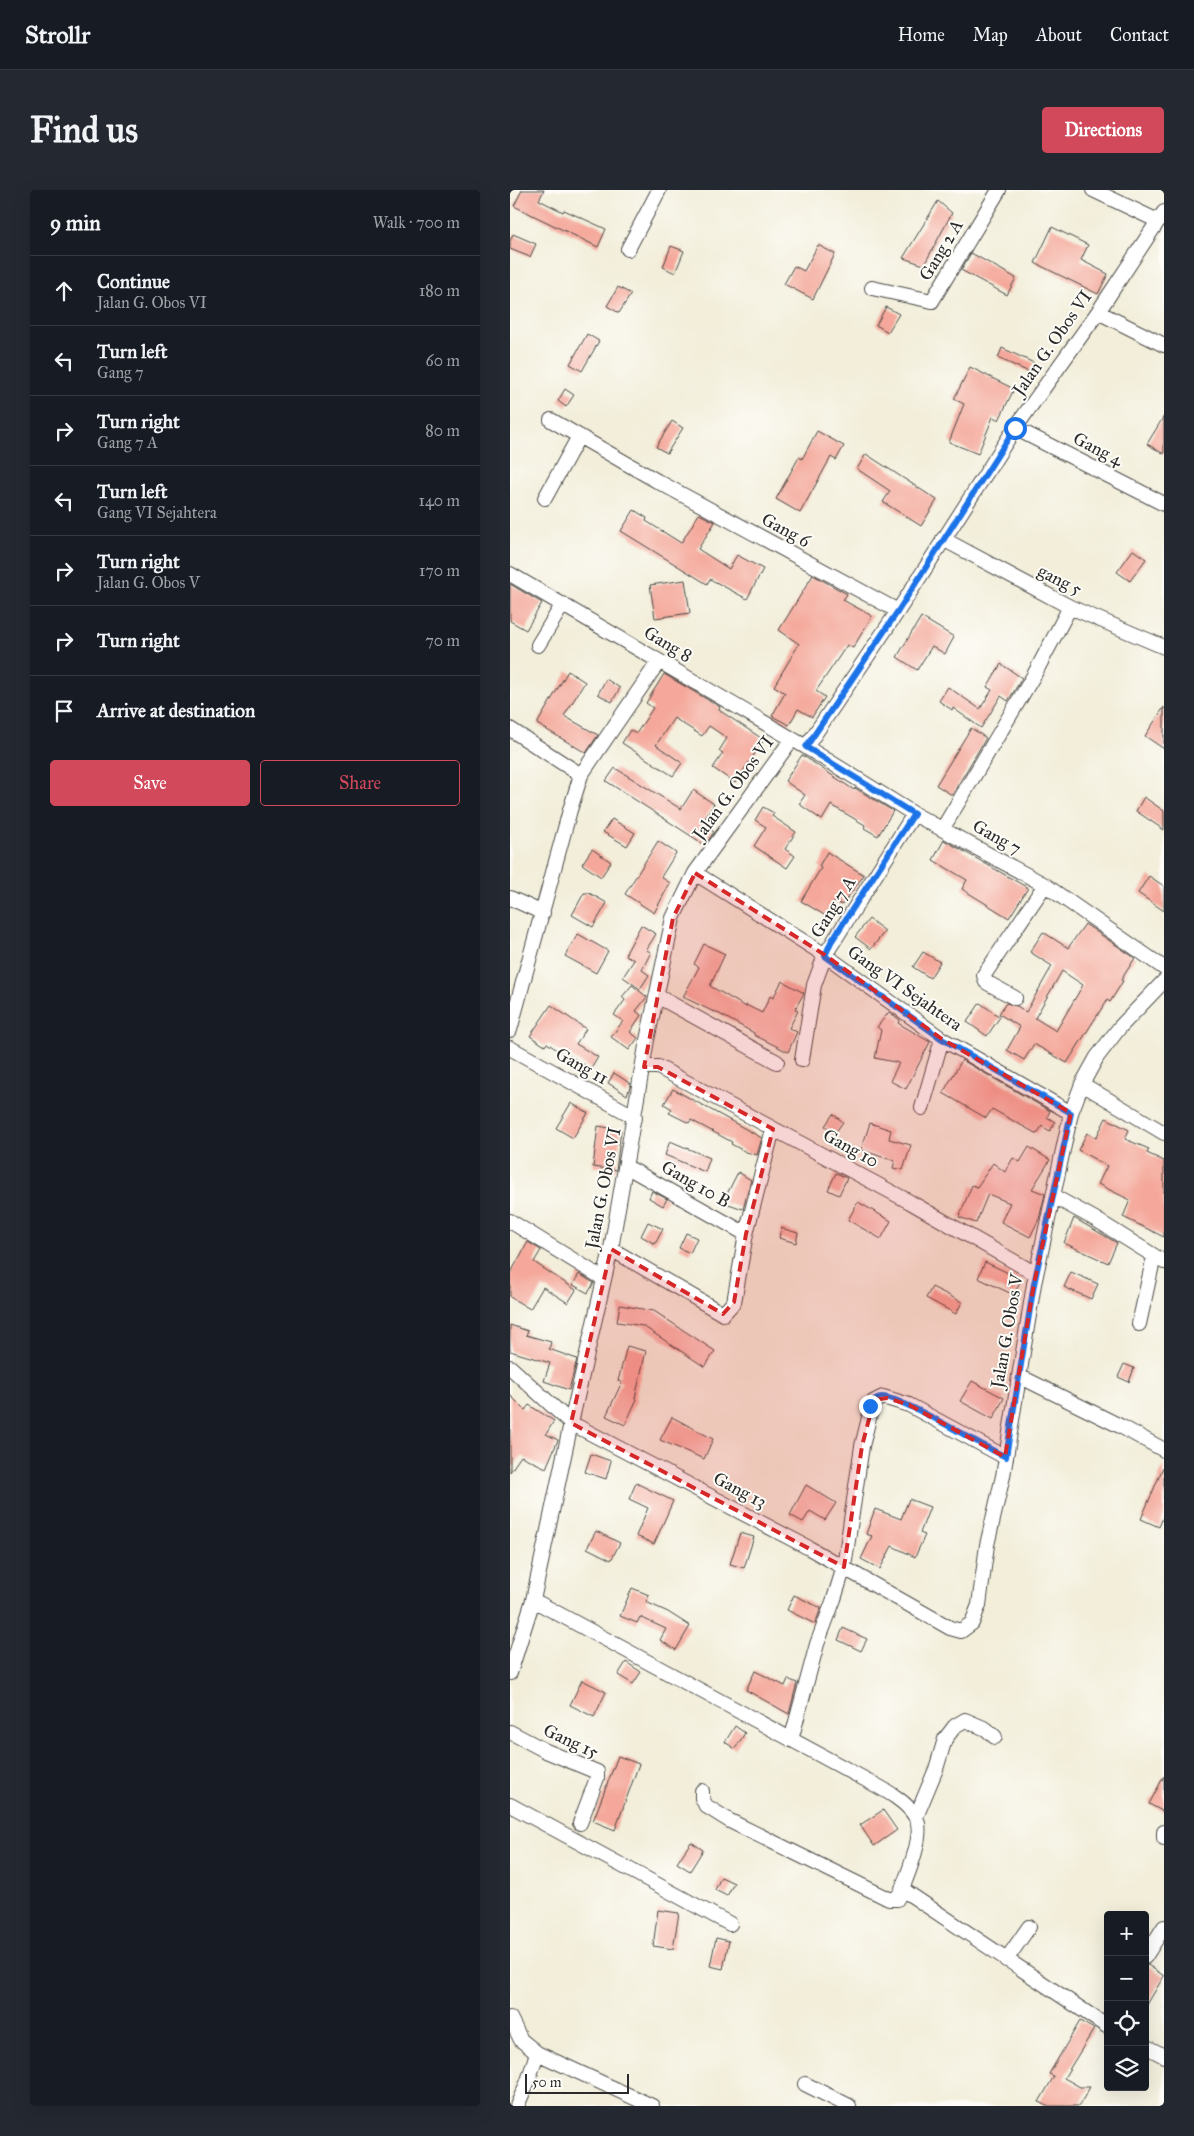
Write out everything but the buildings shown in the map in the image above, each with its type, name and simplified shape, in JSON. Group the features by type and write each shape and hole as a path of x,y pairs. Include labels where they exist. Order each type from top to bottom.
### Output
{"street":[{"path":"628,249 659,190"},
{"name":"Gang 2 A","path":"872,288 932,301 999,190"},
{"path":"1093,190 1161,216"},
{"name":"Jalan G. Obos VI","path":"806,747 898,611 1015,428 1098,312 1161,216"},
{"path":"1098,312 1164,345"},
{"name":"Gang 6","path":"551,420 657,481 898,611"},
{"name":"Gang 4","path":"1015,428 1164,504"},
{"path":"545,498 579,436"},
{"name":"gang 5","path":"943,539 1070,607 1164,647"},
{"name":"Gang 8","path":"510,574 806,747"},
{"path":"538,645 564,604"},
{"path":"943,828 1034,675 1070,607"},
{"path":"510,1030 581,775 659,661"},
{"path":"510,729 581,775"},
{"name":"Jalan G. Obos VI","path":"510,1673 533,1600 611,1249 672,918 695,873 792,739"},
{"name":"Gang 7","path":"806,747 914,814 943,828 1045,885 1164,968"},
{"name":"Gang 7 A","path":"802,1060 814,985 831,942 914,814"},
{"name":"Gang VI Sejahtera","path":"695,873 825,956 942,1039 1071,1113"},
{"path":"1015,998 986,982 984,975 1045,885"},
{"path":"510,898 543,913"},
{"name":"Jalan G. Obos V","path":"889,1594 956,1631 967,1628 972,1623 979,1606 987,1545 1003,1476 1036,1274 1071,1113 1082,1084 1097,1057 1115,1034 1164,981"},
{"path":"657,996 777,1062"},
{"path":"922,1108 942,1039"},
{"name":"Gang 11","path":"510,1048 635,1118"},
{"name":"Gang 10","path":"644,1067 658,1067 910,1202 1036,1274"},
{"path":"1082,1084 1164,1133"},
{"path":"611,1249 723,1314 734,1302 746,1234 773,1129"},
{"name":"Gang 10 B","path":"627,1167 746,1234"},
{"path":"1053,1196 1095,1219 1159,1259 1139,1324"},
{"path":"510,1221 604,1279"},
{"name":"Gang 13","path":"510,1367 571,1423 844,1567 889,1594"},
{"path":"1019,1376 1164,1450"},
{"path":"791,1740 817,1644 844,1567 862,1446 870,1406 874,1400 888,1398 909,1405 1006,1457"},
{"path":"533,1600 882,1788 908,1808 918,1822 918,1837 902,1889 896,1899 889,1899 754,1834 706,1806 702,1798 702,1790"},
{"path":"916,1817 936,1769 945,1739 955,1726 965,1720 972,1722 996,1737"},
{"name":"Gang 15","path":"510,1732 546,1751 597,1772 597,1778 580,1822"},
{"path":"510,1805 730,1924"},
{"path":"1164,1832 1164,1838"},
{"path":"902,1889 1006,1960 1104,2022"},
{"path":"1006,1960 1029,1927"},
{"path":"1146,1956 1164,1927"},
{"path":"510,2018 521,2040 537,2053 652,2106"},
{"path":"1149,2048 1164,2056"},
{"path":"517,2106 537,2053"},
{"path":"805,2084 849,2106"}],"highlighted area":[{"path":"695,873 825,955 942,1039 1071,1113 1034,1284 1005,1457 909,1405 887,1398 874,1400 862,1446 844,1567 571,1423 611,1249 723,1314 734,1302 746,1234 773,1129 658,1067 644,1067 673,918"}],"route":[{"path":"870,1406 874,1400 883,1397 909,1405 984,1447 1006,1457 1034,1284 1071,1113 942,1039 825,956 831,942 914,814 806,747 898,611 1015,428"}]}
